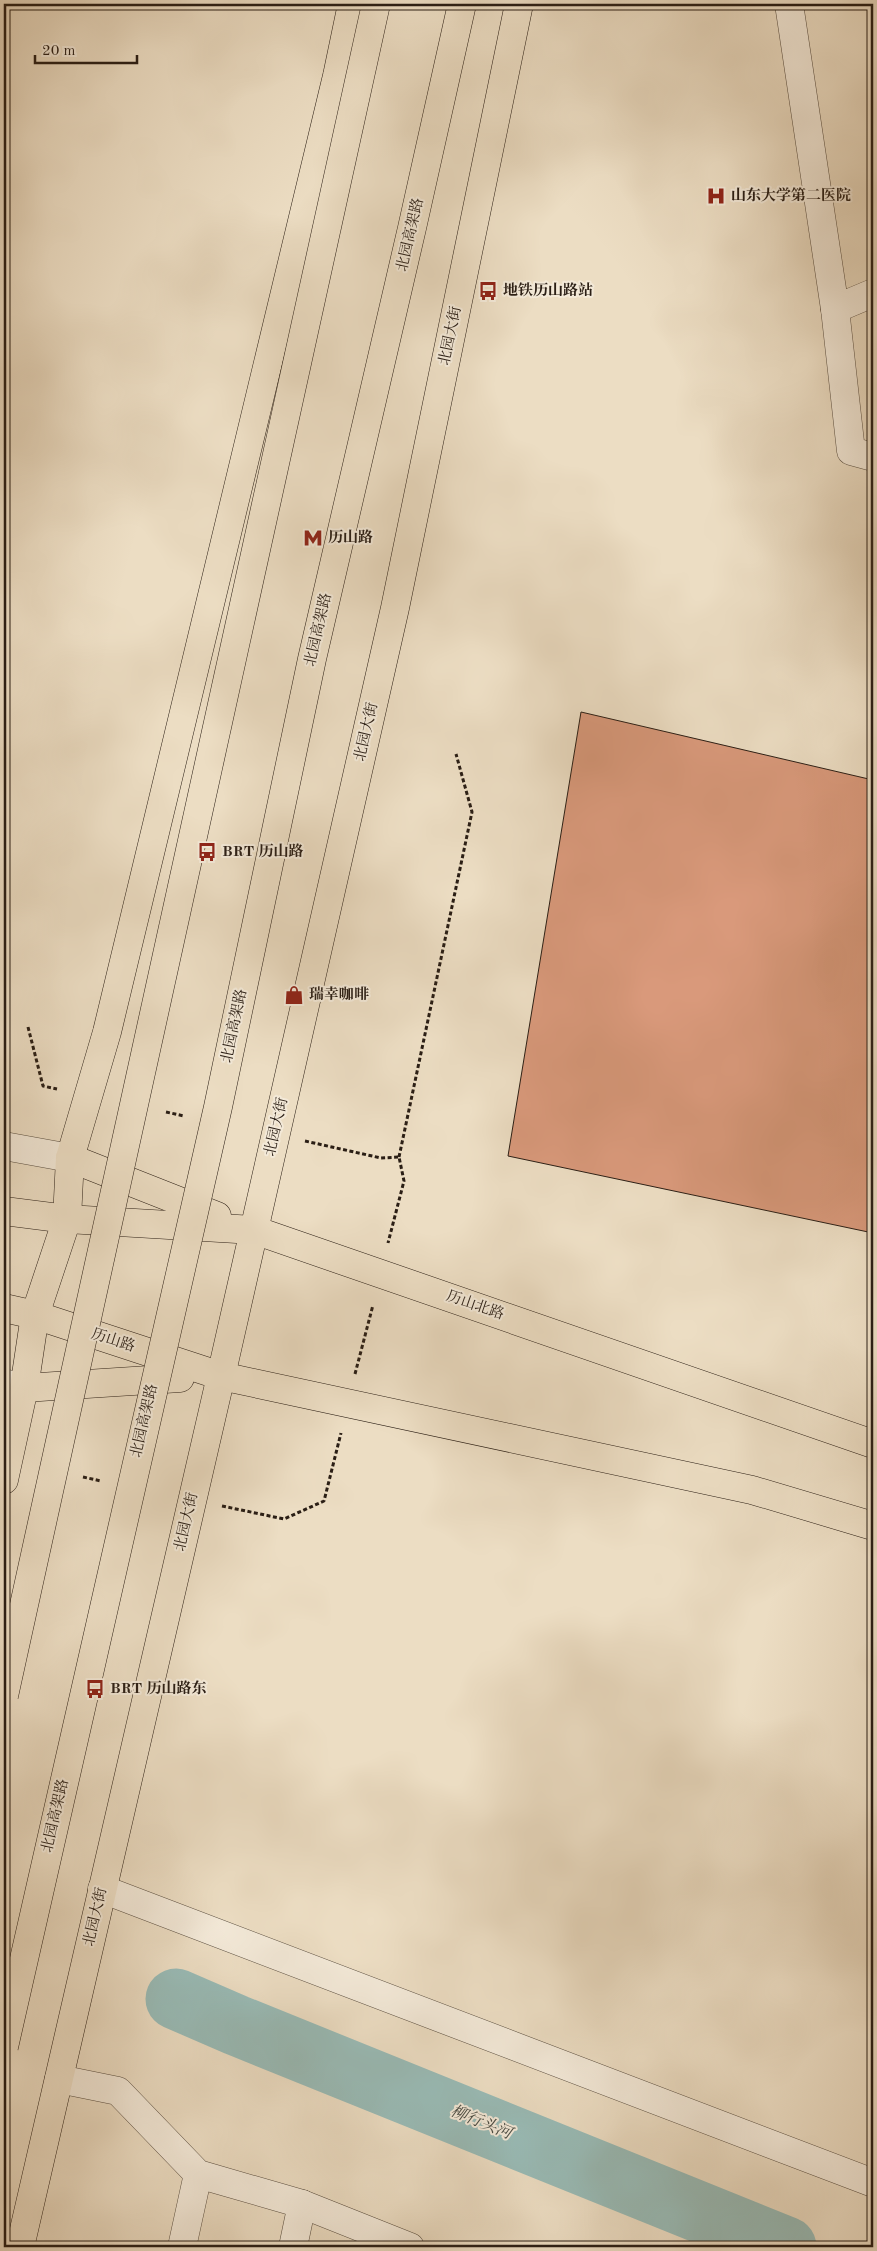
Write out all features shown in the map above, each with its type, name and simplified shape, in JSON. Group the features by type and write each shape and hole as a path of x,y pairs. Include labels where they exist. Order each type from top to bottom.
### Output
{"main road":[{"path":"4,1480 14,1385 67,1219 70,1158 107,1032 337,76 352,4"},
{"path":"4,1696 376,4"},
{"name":"北园高架路","path":"4,2047 218,1107 312,659 462,4"},
{"name":"北园大街","path":"20,2247 221,1376 395,608 519,4"},
{"path":"70,1158 254,1230"},
{"path":"4,1211 67,1219"},
{"name":"历山北路","path":"67,1219 254,1230 873,1444"},
{"name":"历山路","path":"4,1308 35,1315 221,1376"},
{"path":"14,1385 221,1376 752,1490 873,1526"}],"street":[{"path":"789,4 835,309 851,451 873,457"},
{"path":"835,309 873,293"},
{"path":"4,1146 70,1158"},
{"path":"102,1889 873,2183"},
{"path":"59,2079 118,2091 198,2174 302,2204 410,2247"},
{"path":"182,2247 198,2174"},
{"path":"293,2247 302,2204"}],"path":[{"path":"284,1518 324,1501 404,1181 398,1157 472,812 456,754"},
{"path":"381,1158 398,1157"}],"building":[{"path":"581,712 873,780 873,1233 508,1156"}],"waterway":[{"name":"柳行头河","path":"176,1999 786,2247"}],"place":[{"name":"山东大学第二医院","path":"716,196"},
{"name":"地铁历山路站","path":"488,291"},
{"name":"历山路","path":"313,538"},
{"name":"BRT 历山路","path":"207,852"},
{"name":"瑞幸咖啡","path":"294,995"},
{"name":"BRT 历山路东","path":"95,1689"}]}
